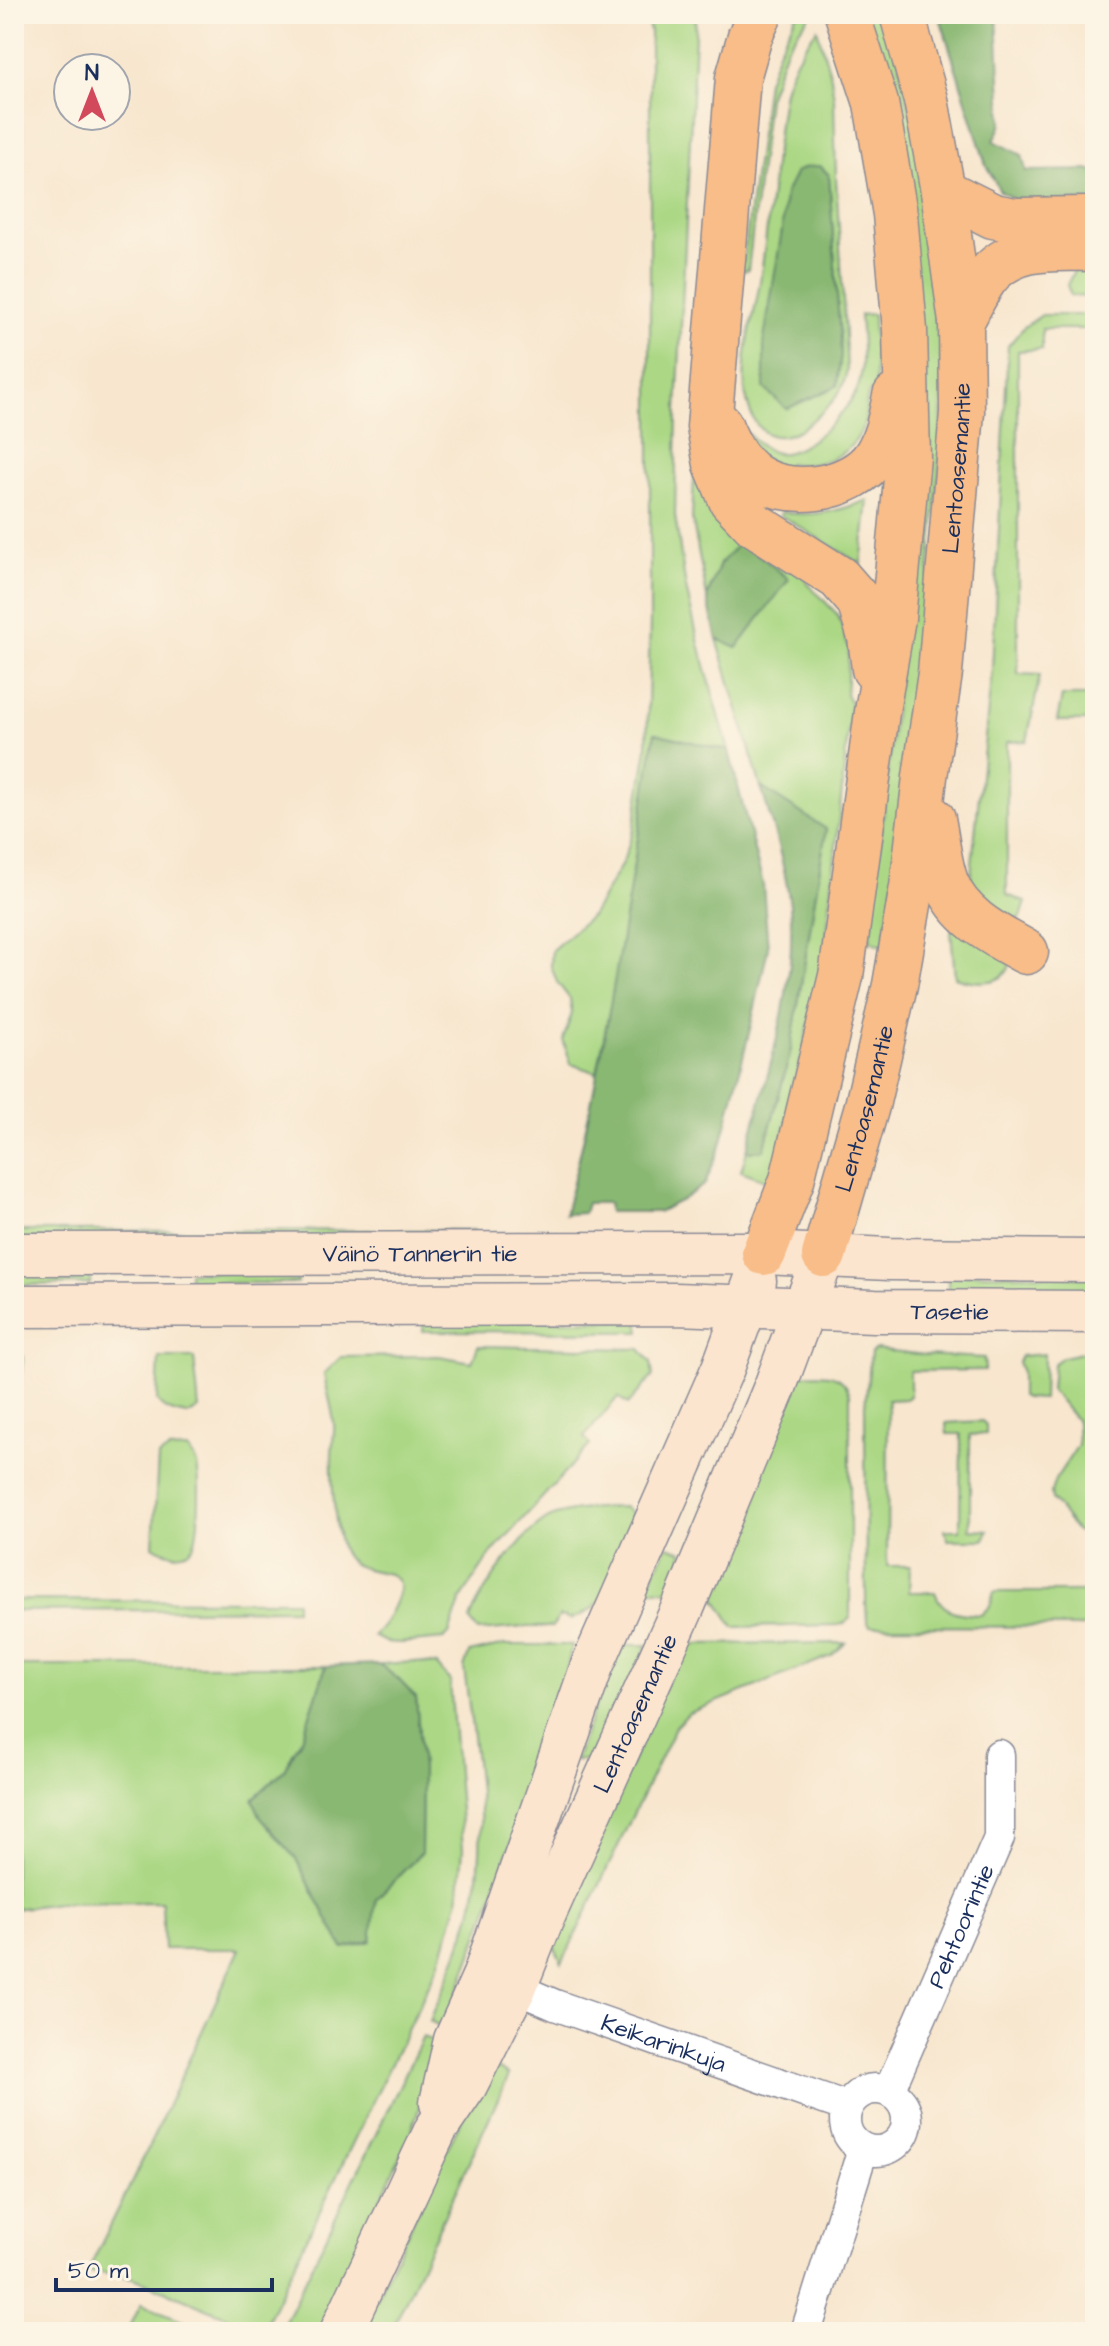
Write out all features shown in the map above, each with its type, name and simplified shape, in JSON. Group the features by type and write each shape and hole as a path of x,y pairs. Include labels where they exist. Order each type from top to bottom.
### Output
{"main road":[{"path":"760,14 738,78 709,427 716,464 731,500 754,524 839,578 859,601 870,637 878,705"},
{"name":"Lentoasemantie","path":"499,1981 542,1920 684,1605 775,1387 824,1255 867,1106 895,985 912,887 940,673 962,412 961,322 943,191 926,100 902,14"},
{"name":"Lentoasemantie","path":"341,2332 436,2129 466,2085 592,1666 723,1368 792,1180 841,976 893,618 908,457 905,330 895,214 876,103 850,21"},
{"path":"943,191 993,216 1015,220 1095,219"},
{"path":"961,322 986,277 1012,256 1037,249 1095,249"},
{"path":"712,384 720,426 734,456 751,474 769,483 793,488 815,489 842,482 862,470 876,455 888,428 905,330"},
{"path":"925,777 945,881 954,897 970,917 986,930 1026,952"},
{"name":"Väinö Tannerin tie","path":"14,1254 824,1255"},
{"path":"824,1255 889,1259 1095,1261"},
{"name":"Väinö Tannerin tie","path":"14,1306 747,1305 803,1309"},
{"name":"Tasetie","path":"803,1309 1095,1312"}],"street":[{"name":"Pehtoorintie","path":"889,2091 999,1838 999,1755"},
{"name":"Keikarinkuja","path":"499,1981 555,2005 847,2107"},
{"path":"869,2089 889,2091 906,2111 906,2129 893,2146 874,2152 863,2149 848,2136 844,2117 847,2107 852,2099 869,2089"},
{"path":"806,2332 863,2149"}],"green space":[{"path":"646,14 696,14 675,516 686,588 729,751 655,733 616,976 597,1073 571,1064 563,1040 572,1013 570,999 557,982 551,966 552,950 592,915 623,862 634,828 647,748 650,619 650,32"},
{"path":"797,14 811,14 786,48 768,98 748,270 742,271 767,81"},
{"path":"864,14 888,14 923,166 941,326 939,472 906,807 883,946 870,941 910,564"},
{"path":"939,14 997,14 1002,124 994,141 1022,155 1026,171 1095,170 1095,201 1017,201 1000,191 986,165"},
{"path":"817,29 834,99 847,370 840,392 826,408 802,428 780,436 763,431 750,411 744,381 745,366 759,290 783,95 794,64","holes":["820,166 829,175 841,354 782,230 785,194"]},
{"path":"820,166 829,175 841,354 837,386 786,409 764,388 764,339 785,194 796,172 806,167"},
{"path":"1095,261 1095,297 1071,296 1067,285 1075,269"},
{"path":"873,314 876,391 870,391 868,395 865,422 853,443 835,457 812,464 788,463 784,470 760,456 742,428 767,449 777,453 788,452 813,439 838,417 855,394 861,376 860,315"},
{"path":"1042,315 1095,315 1095,329 1042,329 1042,349 1018,351 1018,674 1040,675 1027,741 1007,742 1007,895 1026,902 1021,917 1014,921 969,893 992,670 1008,346 1024,327"},
{"path":"695,455 838,615 849,648 846,695 851,703 825,951 773,1183 741,1171 747,1151 764,1150 790,1054 826,830 761,787 717,639 737,647 720,564 707,597 692,518"},
{"path":"868,500 861,564 780,515 782,512 825,512"},
{"path":"741,541 789,579 737,648 717,639 707,597 720,564"},
{"path":"1062,696 1095,696 1095,721 1057,721"},
{"path":"655,733 729,751 763,885 768,948 721,1145 705,1184 658,1212 609,1212 608,1203 587,1203 584,1213 565,1214 605,1035"},
{"path":"761,787 826,829 790,1054 764,1150 747,1151 779,1030 791,936 785,876"},
{"path":"957,921 1010,964 1002,977 979,982 955,977 951,931"},
{"path":"474,1230 474,1239 14,1239 14,1231"},
{"path":"91,1272 90,1284 14,1285 14,1273"},
{"path":"189,1272 296,1272 298,1283 189,1283"},
{"path":"948,1273 1095,1276 1095,1295 948,1297"},
{"path":"638,1320 640,1332 423,1331 424,1321"},
{"path":"14,1345 23,1358 17,1410 14,1412"},
{"path":"478,1346 640,1349 651,1362 653,1376 628,1404 618,1397 584,1437 590,1445 490,1555 461,1599 449,1634 444,1639 385,1642 373,1636 391,1611 399,1583 390,1574 357,1566 343,1552 333,1489 334,1423 324,1374 341,1357 439,1356 472,1362"},
{"path":"876,1349 984,1358 985,1370 910,1371 910,1396 888,1400 887,1566 910,1566 909,1592 935,1592 947,1609 966,1614 981,1615 990,1606 994,1592 1095,1592 1095,1627 870,1626 866,1604 865,1406 871,1352"},
{"path":"1095,1350 1095,1535 1076,1531 1052,1499 1055,1480 1078,1445 1077,1421 1051,1390 1053,1364 1063,1357"},
{"path":"1044,1354 1043,1399 1025,1398 1021,1396 1018,1362 1021,1356"},
{"path":"159,1358 194,1358 199,1409 187,1415 166,1409 157,1401"},
{"path":"795,1375 835,1377 841,1380 850,1394 850,1618 839,1625 734,1627 709,1588"},
{"path":"982,1421 986,1425 986,1434 970,1435 970,1529 988,1530 984,1540 948,1540 945,1530 960,1530 961,1434 947,1434 946,1423"},
{"path":"188,1449 196,1461 198,1472 197,1530 189,1550 173,1554 153,1546 158,1457 169,1450"},
{"path":"624,1507 632,1513 615,1576 592,1609 571,1619 560,1616 552,1627 478,1631 470,1620 483,1593 506,1560 532,1531 556,1515"},
{"path":"667,1546 683,1551 673,1591 647,1589"},
{"path":"14,1600 296,1601 296,1609 14,1611"},
{"path":"846,1643 831,1656 689,1713 675,1727 562,1963 553,1944 683,1644"},
{"path":"505,1645 572,1645 556,1718 445,2029 430,2021 466,1931 479,1872 478,1784 464,1668 469,1653"},
{"path":"618,1645 648,1645 588,1760 575,1760"},
{"path":"416,1662 437,1665 450,1681 463,1849 458,1902 439,1964 262,2331 134,2278 88,2271 240,1949 164,1949 162,1902 57,1903 14,1909 14,1666 326,1666 303,1736 283,1771 253,1799 261,1818 296,1859 343,1948 371,1941 375,1899 421,1853 422,1768 416,1698 379,1664"},
{"path":"379,1664 416,1698 422,1768 421,1853 376,1899 371,1941 343,1948 296,1859 261,1818 253,1799 283,1771 303,1736 326,1666"},
{"path":"423,2037 440,2043 411,2133 319,2332 280,2332"},
{"path":"488,2063 509,2075 391,2332 360,2332"},
{"path":"141,2304 212,2332 137,2332 130,2327"}]}
